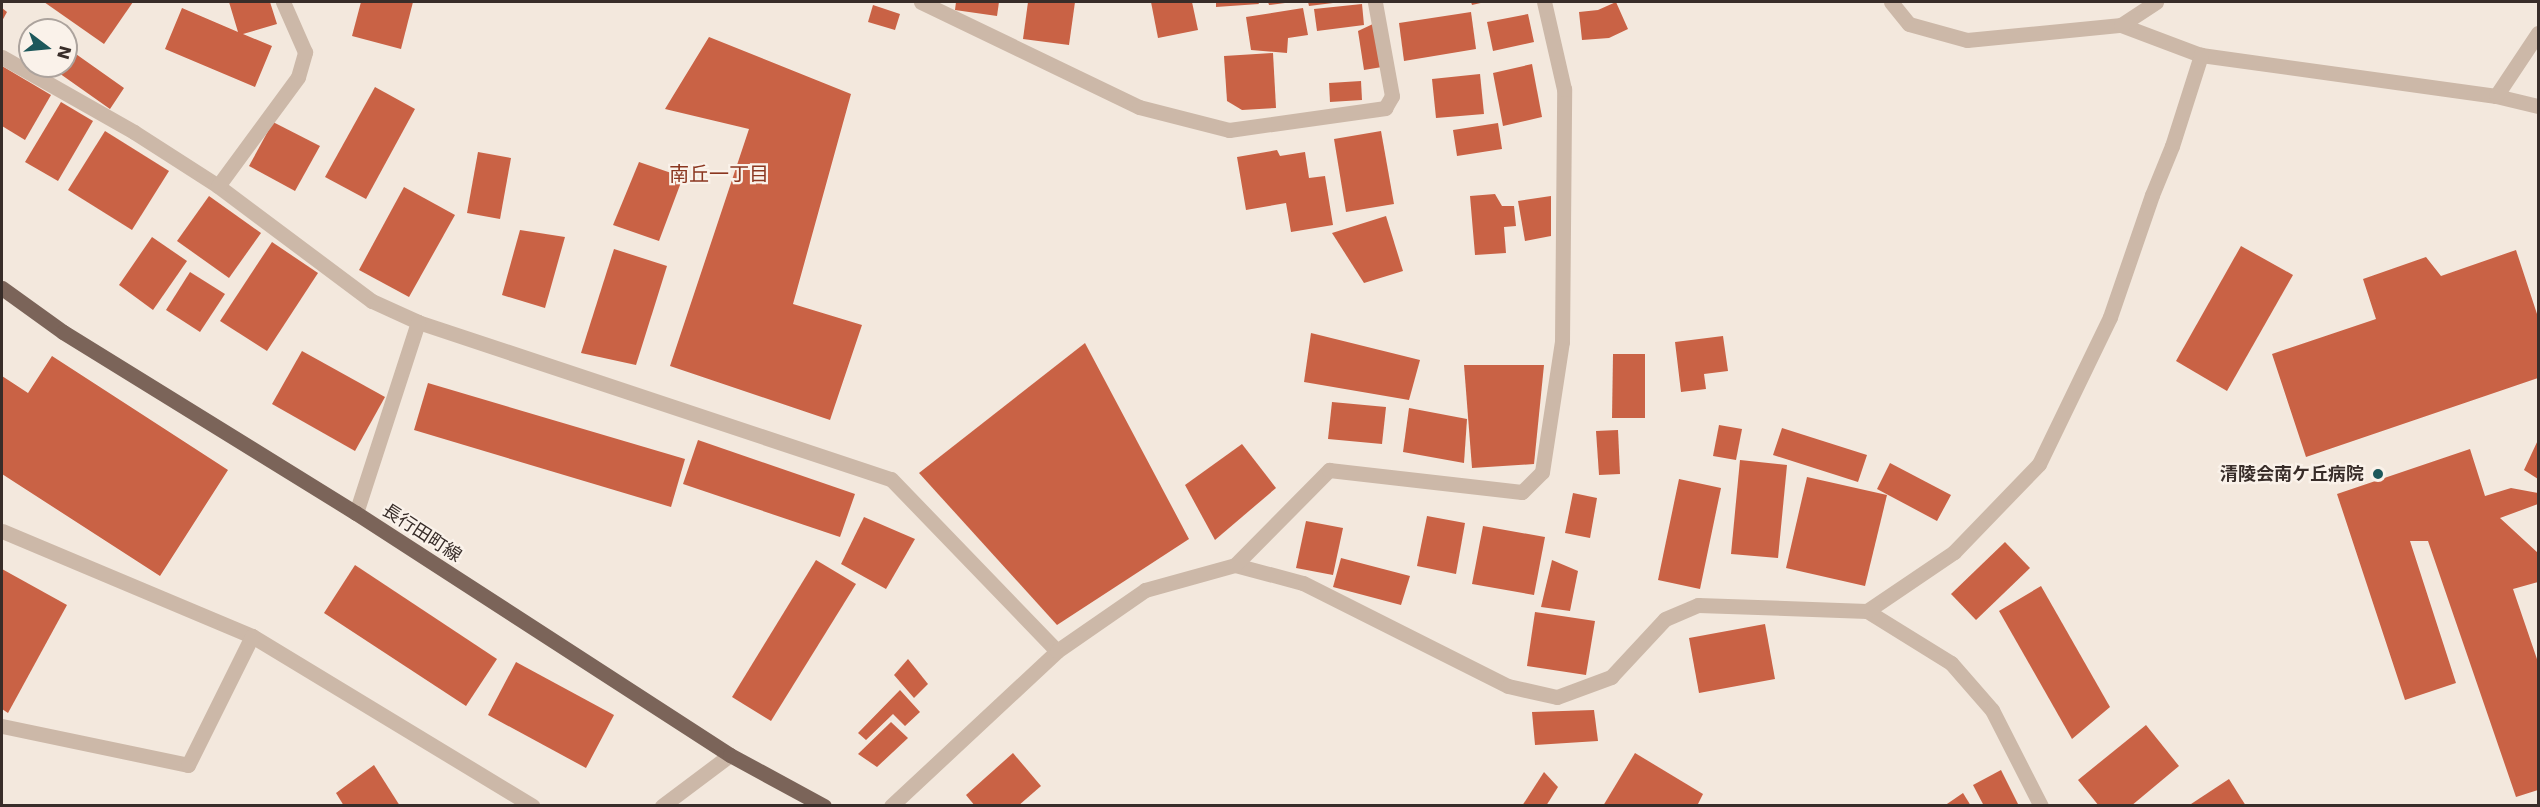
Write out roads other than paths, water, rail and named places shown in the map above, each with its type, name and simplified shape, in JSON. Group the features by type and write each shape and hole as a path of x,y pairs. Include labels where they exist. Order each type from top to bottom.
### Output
{"main road":[{"name":"長行田町線","path":"2,288 63,332 356,513 730,755 824,806"}],"street":[{"path":"218,186 298,77 305,52 284,2"},
{"path":"921,2 1139,107 1229,130 1385,108 1392,96 1375,2"},
{"path":"891,806 1057,651 1145,590 1235,565 1329,470 1522,492 1542,472 1562,342 1564,89 1544,2"},
{"path":"1891,2 1908,24 1967,40 2121,25 2201,55 2496,96 2538,106"},
{"path":"2121,25 2156,2"},
{"path":"2496,96 2538,33"},
{"path":"1867,611 1954,552 2039,464 2110,316 2152,195 2172,146 2201,55"},
{"path":"2,57 134,132 218,186 372,301 418,322 891,479 1057,651"},
{"path":"356,513 418,322"},
{"path":"2,531 252,636 533,806"},
{"path":"1235,565 1303,584 1508,686 1557,697 1611,677 1665,619 1698,604 1867,611 1951,663 1992,710 2041,806"},
{"path":"2,726 188,765 252,636"},
{"path":"662,806 730,755"}],"place":[{"name":"清陵会南ケ丘病院","path":"2378,474"}],"district":[{"name":"南丘一丁目","path":"719,174"}]}
